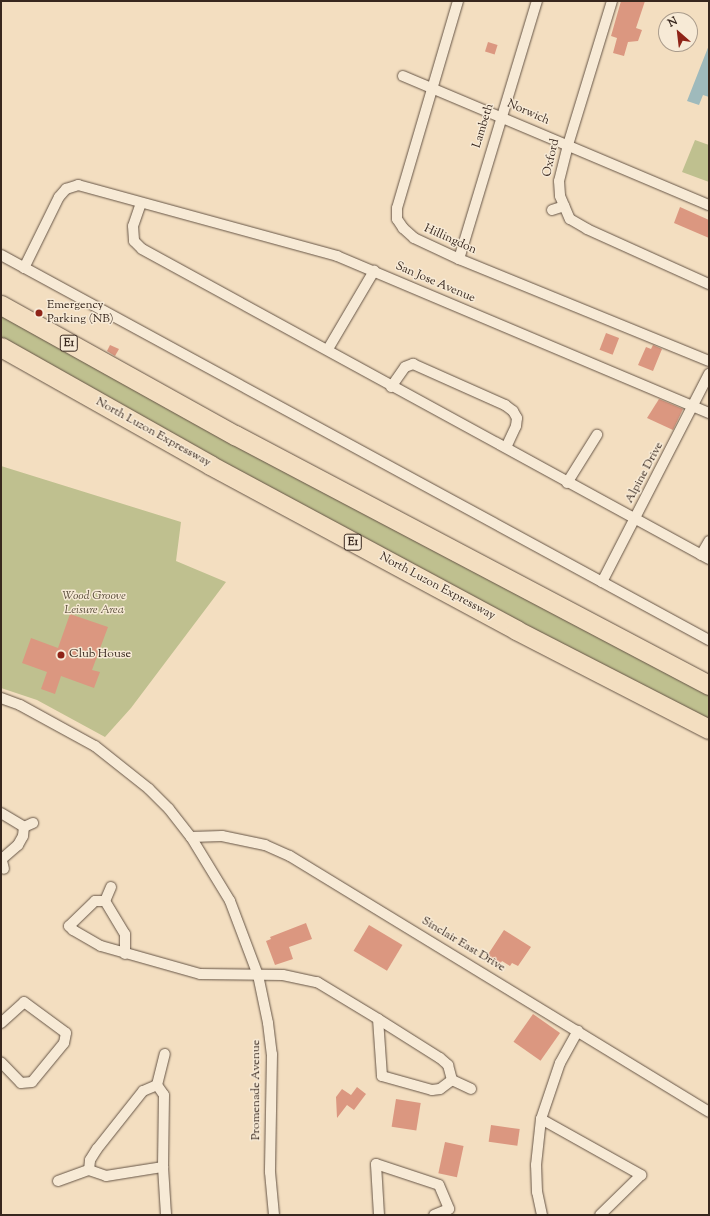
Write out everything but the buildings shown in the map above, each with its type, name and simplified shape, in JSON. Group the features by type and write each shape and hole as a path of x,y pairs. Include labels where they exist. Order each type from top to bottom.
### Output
{"highway":[{"name":"E1","path":"1,304 228,432 709,685"},
{"name":"North Luzon Expressway","path":"1,347 210,465 516,630 709,729"}],"street":[{"name":"Hillingdon","path":"458,1 431,87 394,220 414,238 459,259 709,361"},
{"name":"Lambeth","path":"459,259 500,115 537,1"},
{"name":"Oxford","path":"612,1 568,145 559,181 564,206 570,219 587,229 709,284"},
{"name":"Norwich","path":"403,76 500,115 709,205"},
{"name":"San Jose Avenue","path":"24,268 60,197 66,189 78,185 337,256 709,413"},
{"path":"141,203 133,226 134,241 142,249 328,349 391,387 506,447 635,521 705,557 709,541"},
{"path":"552,210 564,206"},
{"path":"1,255 709,640"},
{"path":"328,349 374,271"},
{"path":"391,387 405,367 414,364 505,405 517,418 506,447"},
{"name":"Alpine Drive","path":"602,582 694,407 709,374"},
{"path":"568,483 597,435"},
{"name":"Promenade Avenue","path":"1,698 20,705 95,746 148,789 169,809 191,837 230,901 258,974 272,1054 270,1172 274,1215"},
{"path":"1,813 28,825 18,845 3,861"},
{"name":"Sinclair East Drive","path":"191,837 222,836 265,845 290,856 709,1112"},
{"path":"105,900 111,887"},
{"path":"105,900 125,934 125,954"},
{"path":"105,900 95,901 69,926 101,946 200,974 258,974 301,977 317,982 440,1058 448,1065 452,1080 471,1089"},
{"path":"1,1023 24,1002 66,1033 64,1043 32,1082 21,1083 1,1062"},
{"path":"378,1019 382,1076 432,1090 440,1089 452,1080"},
{"path":"542,1215 537,1192 536,1165 541,1119 560,1063 578,1031"},
{"path":"89,1170 90,1160 97,1149 143,1091 156,1085 165,1054"},
{"path":"156,1085 164,1094 163,1167 166,1215"},
{"path":"541,1119 641,1175 600,1215"},
{"path":"379,1215 376,1164 439,1185 449,1209 434,1215"},
{"path":"58,1181 89,1170 106,1176 163,1167"}],"green space":[{"path":"695,140 709,145 709,182 682,172"},
{"path":"1,312 421,544 709,695 709,722 408,565 1,340"},
{"name":"Wood Groove Leisure Area","path":"1,466 181,522 176,561 226,582 131,708 105,737 37,700 1,688"}],"water":[{"path":"709,45 709,97 703,95 699,105 687,101"}],"place":[{"name":"Emergency Parking (NB)","path":"39,313"},
{"name":"Club House","path":"61,655"}]}
